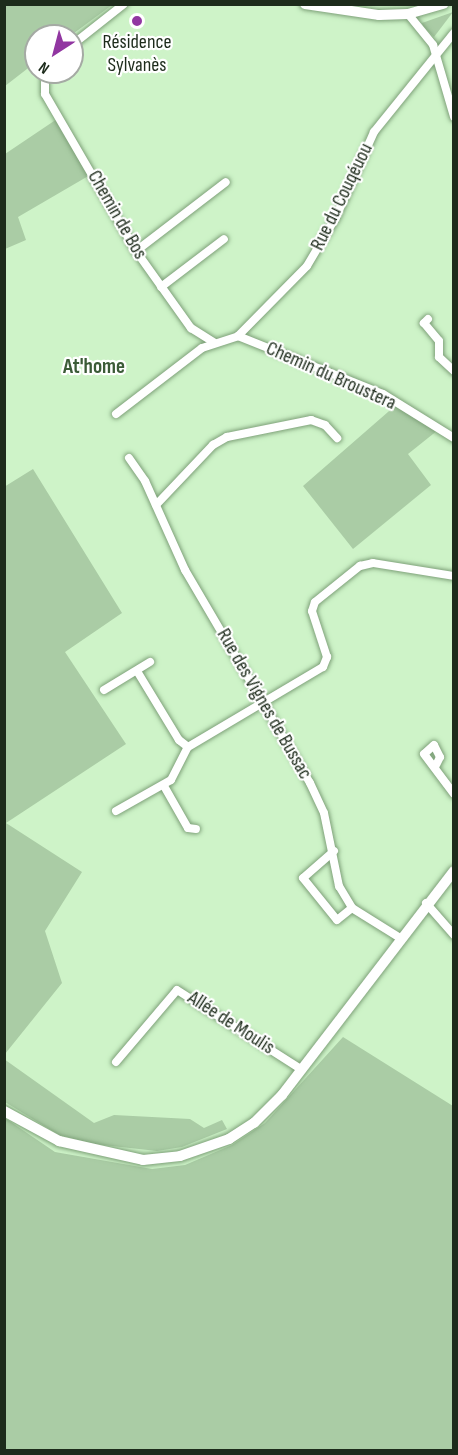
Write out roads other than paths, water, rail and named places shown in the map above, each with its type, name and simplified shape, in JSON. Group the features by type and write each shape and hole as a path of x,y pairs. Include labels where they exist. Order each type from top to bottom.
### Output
{"street":[{"path":"84,36 124,4"},
{"path":"305,4 361,14 408,14 444,4"},
{"path":"408,14 436,53 453,117"},
{"name":"Rue du Couqéuou","path":"116,414 161,377 215,343 238,336 313,258 374,132 453,33"},
{"name":"Chemin de Bos","path":"45,84 45,94 136,251 191,328 215,343"},
{"path":"136,251 226,182"},
{"path":"161,287 224,239"},
{"path":"428,318 424,323 439,341 439,357 453,371"},
{"name":"Chemin du Broustera","path":"238,336 383,394 453,438"},
{"path":"156,505 213,445 227,437 311,420 325,425 337,438"},
{"name":"Rue des Vignes de Bussac","path":"129,458 145,481 185,570 310,783 324,813 334,851 339,886 352,908"},
{"path":"116,811 164,786 177,771 188,747 323,667 327,657 312,611 315,602 360,566 373,562 453,576"},
{"path":"104,690 150,662"},
{"path":"137,671 179,740 188,747"},
{"path":"435,767 453,794"},
{"path":"164,786 188,828 196,829"},
{"path":"334,851 303,878 337,920 352,908 400,938"},
{"path":"4,1111 70,1145 137,1159 168,1158 214,1146 245,1130 273,1106 302,1070 426,903 453,871"},
{"path":"426,903 453,934"},
{"name":"Allée de Moulis","path":"116,1062 177,990 302,1070"}],"place":[{"name":"Résidence Sylvanès","path":"137,21"}],"district":[{"name":"At'home","path":"94,367"}]}
